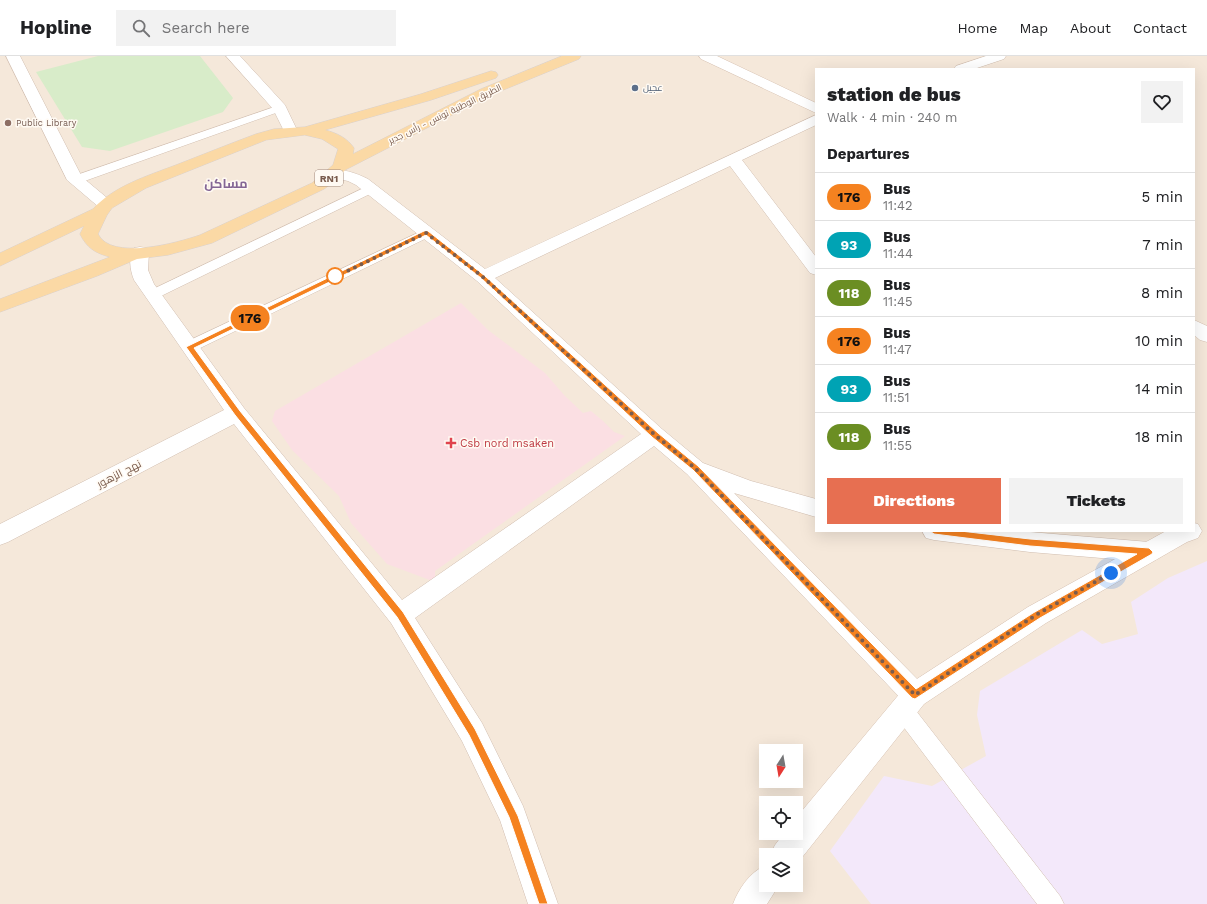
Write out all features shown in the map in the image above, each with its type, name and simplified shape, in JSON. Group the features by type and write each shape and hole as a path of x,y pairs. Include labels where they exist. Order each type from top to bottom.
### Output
{"main road":[{"name":"الطريق الوطنية تونس - رأس جدير","path":"298,131 466,85 538,56"},
{"name":"الطريق الوطنية تونس - رأس جدير","path":"338,170 486,92 574,56"},
{"name":"RN1","path":"0,260 102,209 119,196 140,185 261,137 298,131 329,135 339,140 346,148 345,158 338,170 318,186 206,239 176,248 138,252 112,252 101,249 93,243 89,234 102,209"},
{"name":"RN1","path":"0,306 91,272 138,252"}],"street":[{"path":"233,56 280,108 298,131"},
{"path":"706,56 815,109"},
{"path":"964,68 999,56"},
{"path":"0,63 14,57 75,180 102,209"},
{"path":"483,277 815,119"},
{"path":"733,158 815,268"},
{"path":"338,170 370,189 483,277 655,435 695,468 909,702"},
{"path":"138,252 139,273 152,296 238,413 400,615 472,732 513,816 543,904"},
{"path":"1195,327 1207,335"},
{"name":"نهج الزهور","path":"0,535 238,413"},
{"path":"400,615 655,435"},
{"path":"695,468 746,489 815,508"},
{"path":"1195,530 1207,525"},
{"path":"943,532 1030,542 1149,552"},
{"path":"791,848 909,702 1036,615 1179,535 1187,532"},
{"path":"748,904 759,889"}],"lane":[{"path":"75,180 280,108"},
{"path":"152,296 370,189"},
{"path":"189,347 426,233"},
{"path":"909,702 1052,904"}],"shaded area":[{"path":"0,56 1207,56 1207,904 0,904"},
{"name":"Csb nord msaken","path":"461,303 488,330 545,373 564,395 583,413 591,411 614,432 625,436 435,571 435,582 387,564 351,523 339,496 292,450 272,421 275,411"},
{"path":"1207,561 1207,904 871,904 830,851 884,776 932,786 986,756 977,715 980,691 1082,630 1102,644 1138,634 1131,602 1168,578"}],"green space":[{"path":"98,56 200,56 233,98 223,112 110,151 82,147 36,72"}],"bus line":[{"name":"176","path":"543,904 513,816 472,732 400,615 238,413 189,347 426,233 483,277 655,435 695,468 915,695 1036,615 1149,552 955,535 939,532"}],"place":[{"name":"عجيل","path":"635,88"},
{"name":"Public Library","path":"8,123"},
{"name":"Csb nord msaken","path":"451,443"}],"district":[{"name":"مساكن","path":"226,183"}],"route":[{"path":"335,276 329,280 426,233 483,277 655,435 695,468 915,695 1036,615 1111,573"}]}
